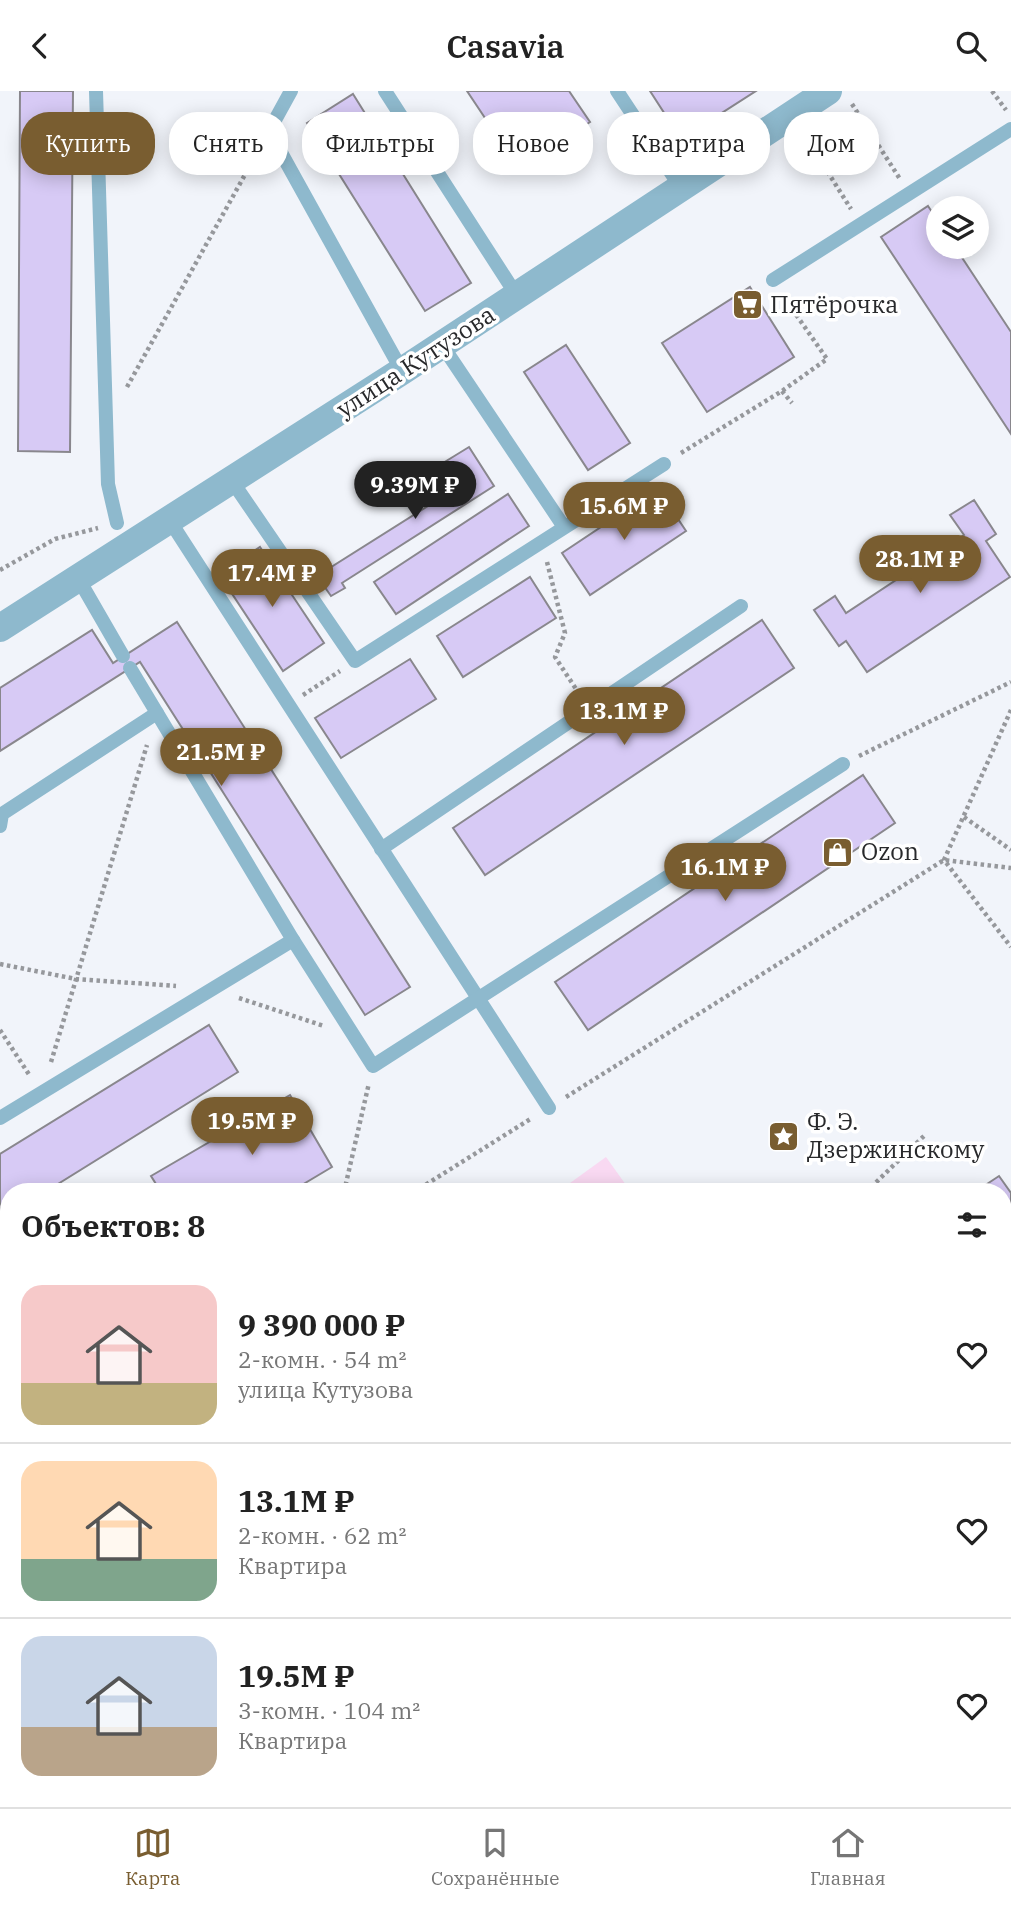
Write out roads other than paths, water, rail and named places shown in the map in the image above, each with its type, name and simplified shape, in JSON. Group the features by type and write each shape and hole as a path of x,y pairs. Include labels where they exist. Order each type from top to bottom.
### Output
{"street":[{"name":"улица Кутузова","path":"0,628 402,371 792,115 839,97"}],"lane":[{"path":"96,91 108,484 117,523"},
{"path":"291,91 269,131 402,371"},
{"path":"385,91 517,296"},
{"path":"617,91 681,188"},
{"path":"773,280 1011,129"},
{"path":"442,345 564,527"},
{"path":"232,481 355,661 664,464"},
{"path":"170,521 549,1108"},
{"path":"78,578 293,940 373,1066 843,764"},
{"path":"381,849 741,606"},
{"path":"0,826 2,814 157,713"},
{"path":"0,1118 293,940"}],"place":[{"name":"Пятёрочка","path":"747,305"},
{"name":"Ozon","path":"838,852"},
{"name":"Ф. Э. Дзержинскому","path":"784,1136"}]}
